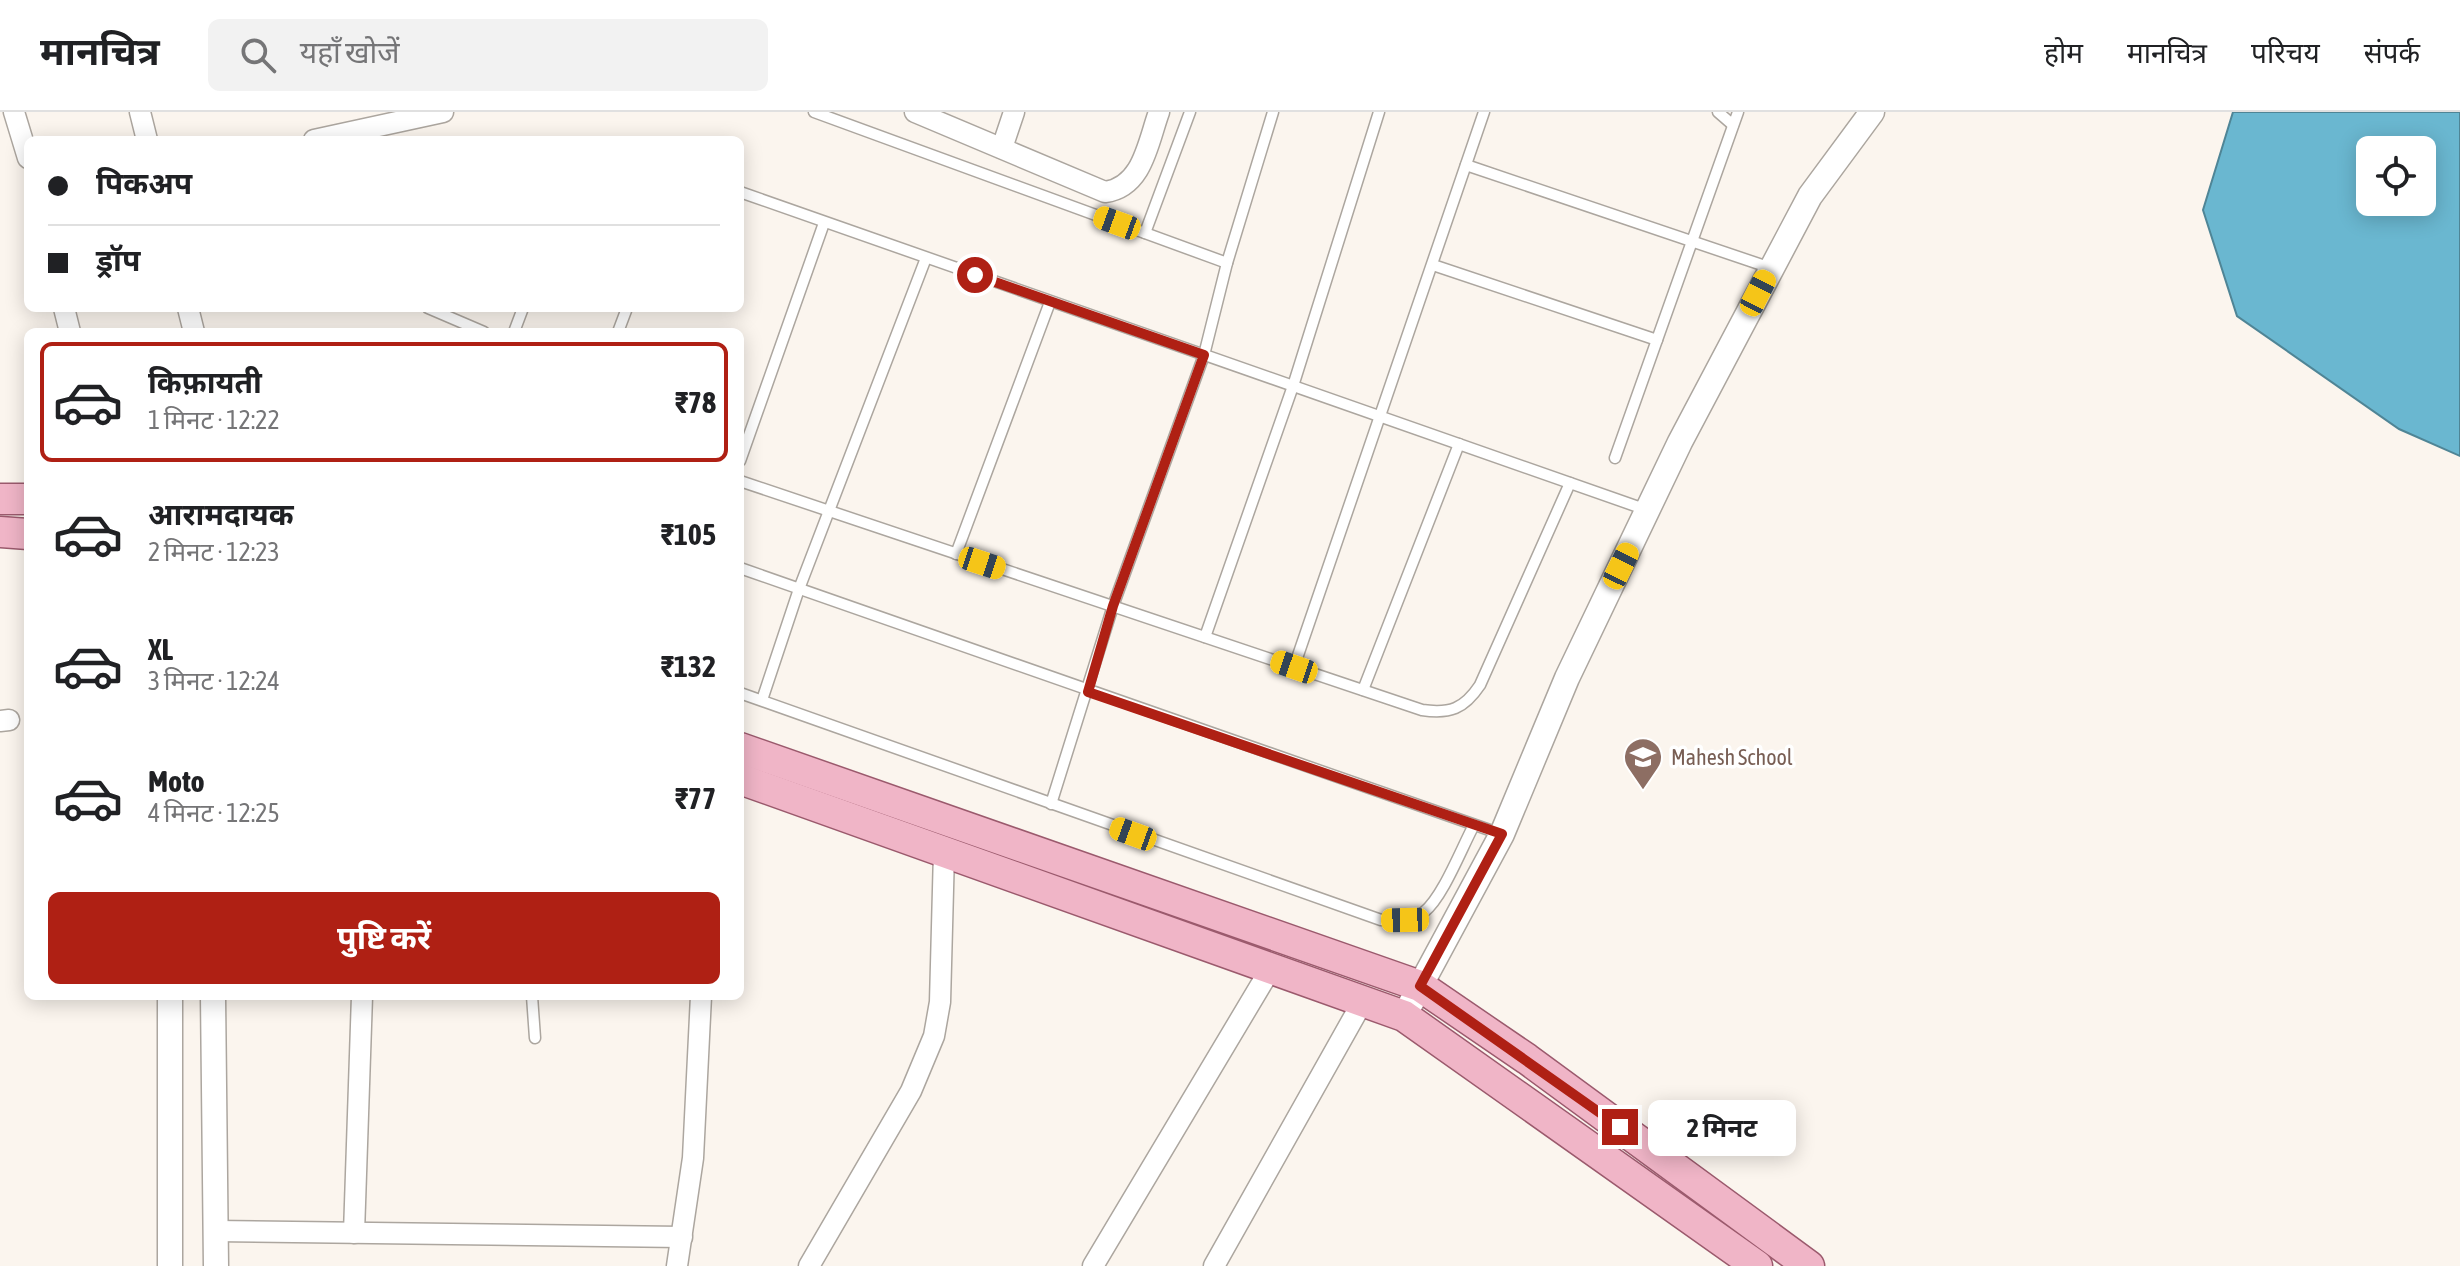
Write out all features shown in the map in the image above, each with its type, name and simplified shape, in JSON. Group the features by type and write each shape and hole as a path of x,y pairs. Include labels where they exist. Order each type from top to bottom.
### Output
{"main road":[{"path":"0,499 24,499"},
{"path":"0,532 24,534"},
{"path":"744,749 1420,986 1809,1266"},
{"path":"744,788 944,852 1404,1016 1740,1261"}],"street":[{"path":"14,112 24,145"},
{"path":"140,112 146,136"},
{"path":"330,136 413,115 443,112"},
{"path":"915,112 1094,189 1114,191 1136,174 1159,112"},
{"path":"1002,148 1014,112"},
{"path":"1404,1016 1502,834 1567,678 1647,510 1771,268 1810,196 1872,112"},
{"path":"809,1266 911,1091 930,1047 940,1002 944,852"},
{"path":"1093,1266 1271,968"},
{"path":"213,1000 216,1266"},
{"path":"354,1233 362,1000"},
{"path":"677,1266 693,1158 701,1000"},
{"path":"1214,1266 1363,1001"},
{"path":"170,1002 170,1266"},
{"path":"215,1231 682,1237"}],"lane":[{"path":"814,112 1227,263"},
{"path":"1145,233 1190,112"},
{"path":"1051,804 1113,606 1204,355 1227,263 1273,112"},
{"path":"1205,637 1293,386 1379,112"},
{"path":"1294,667 1484,112"},
{"path":"1718,112 1733,125"},
{"path":"1615,458 1738,112"},
{"path":"1466,165 1693,239 1771,268"},
{"path":"744,193 1647,510"},
{"path":"744,450 824,223"},
{"path":"762,700 799,589 926,258"},
{"path":"1433,265 1657,340"},
{"path":"956,554 1050,302"},
{"path":"437,312 475,328"},
{"path":"1363,690 1459,444"},
{"path":"744,482 1363,690 1443,713 1470,701 1570,483"},
{"path":"744,569 1502,834"},
{"path":"744,694 1381,920 1405,920 1424,912 1436,897 1474,825"},
{"path":"532,1000 535,1038"}],"water":[{"path":"2233,112 2460,112 2460,456 2399,429 2237,316 2203,210"}],"place":[{"name":"Mahesh School","path":"1643,791"}],"route":[{"path":"975,275 1204,355 1113,606 1088,692 1502,834 1420,986 1620,1127"}]}
